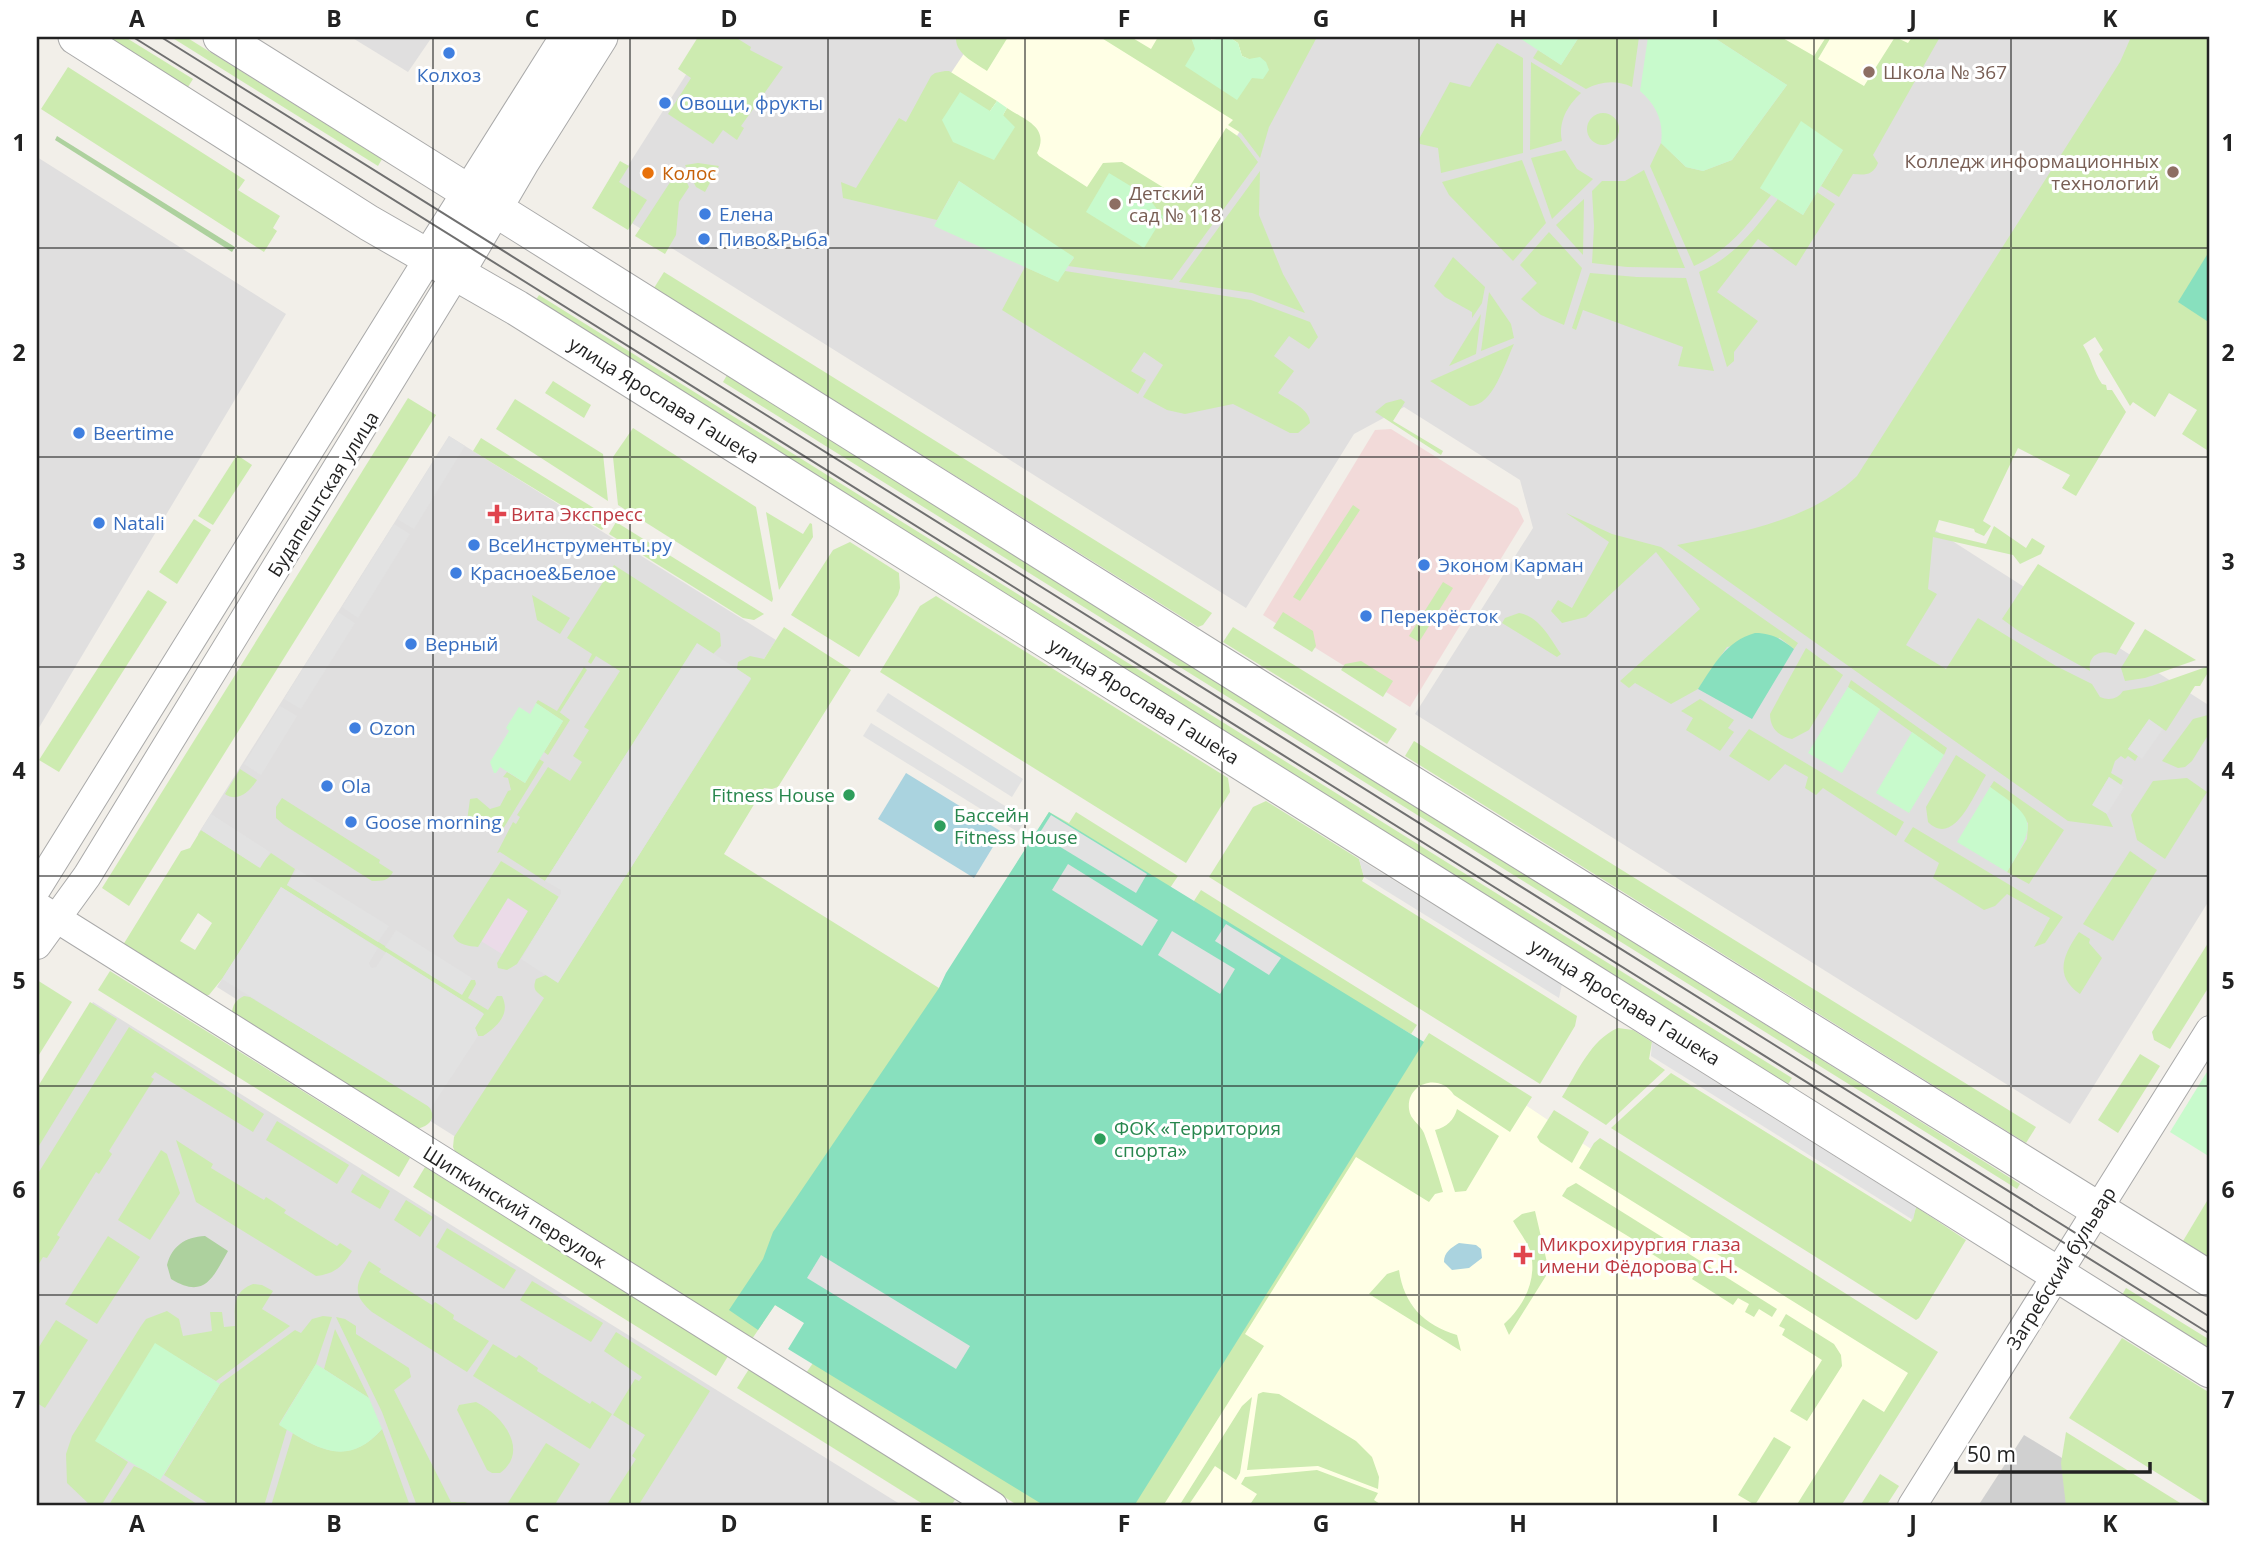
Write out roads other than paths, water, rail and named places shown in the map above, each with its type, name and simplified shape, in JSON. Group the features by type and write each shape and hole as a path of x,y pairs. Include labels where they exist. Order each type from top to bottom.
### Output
{"street":[{"name":"улица Ярослава Гашека","path":"76,37 369,223 444,264 832,505 2210,1370"},
{"path":"221,37 1397,775 2210,1279"},
{"name":"Будапештская улица","path":"37,945 46,913 87,876 483,200 568,37"},
{"name":"Будапештская улица","path":"483,200 600,37"},
{"name":"Будапештская улица","path":"37,888 444,264"},
{"name":"Шипкинский переулок","path":"46,913 993,1506"},
{"name":"Загребский бульвар","path":"1912,1506 2210,1030"}],"water":[{"name":"Бассейн Fitness House","path":"906,773 1002,832 974,878 878,819"},
{"path":"1459,1243 1476,1245 1481,1249 1482,1258 1469,1268 1452,1270 1444,1259 1448,1251"}],"tram line":[{"path":"133,37 2210,1334"},
{"path":"161,37 2210,1317"}],"place":[{"name":"Колхоз","path":"449,53"},
{"name":"Школа № 367","path":"1869,72"},
{"name":"Овощи, фрукты","path":"665,103"},
{"name":"Колледж информационных технологий","path":"2173,172"},
{"name":"Колос","path":"648,173"},
{"name":"Детский сад № 118","path":"1115,204"},
{"name":"Елена","path":"705,214"},
{"name":"Пиво&Рыба","path":"704,239"},
{"name":"Beertime","path":"79,433"},
{"name":"Вита Экспресс","path":"497,514"},
{"name":"Natali","path":"99,523"},
{"name":"ВсеИнструменты.ру","path":"474,545"},
{"name":"Эконом Карман","path":"1424,565"},
{"name":"Красное&Белое","path":"456,573"},
{"name":"Перекрёсток","path":"1366,616"},
{"name":"Верный","path":"411,644"},
{"name":"Ozon","path":"355,728"},
{"name":"Ola","path":"327,786"},
{"name":"Fitness House","path":"849,795"},
{"name":"Goose morning","path":"351,822"},
{"name":"Бассейн Fitness House","path":"940,826"},
{"name":"ФОК «Территория спорта»","path":"1100,1139"},
{"name":"Микрохирургия глаза имени Фёдорова С.Н.","path":"1523,1255"}]}
